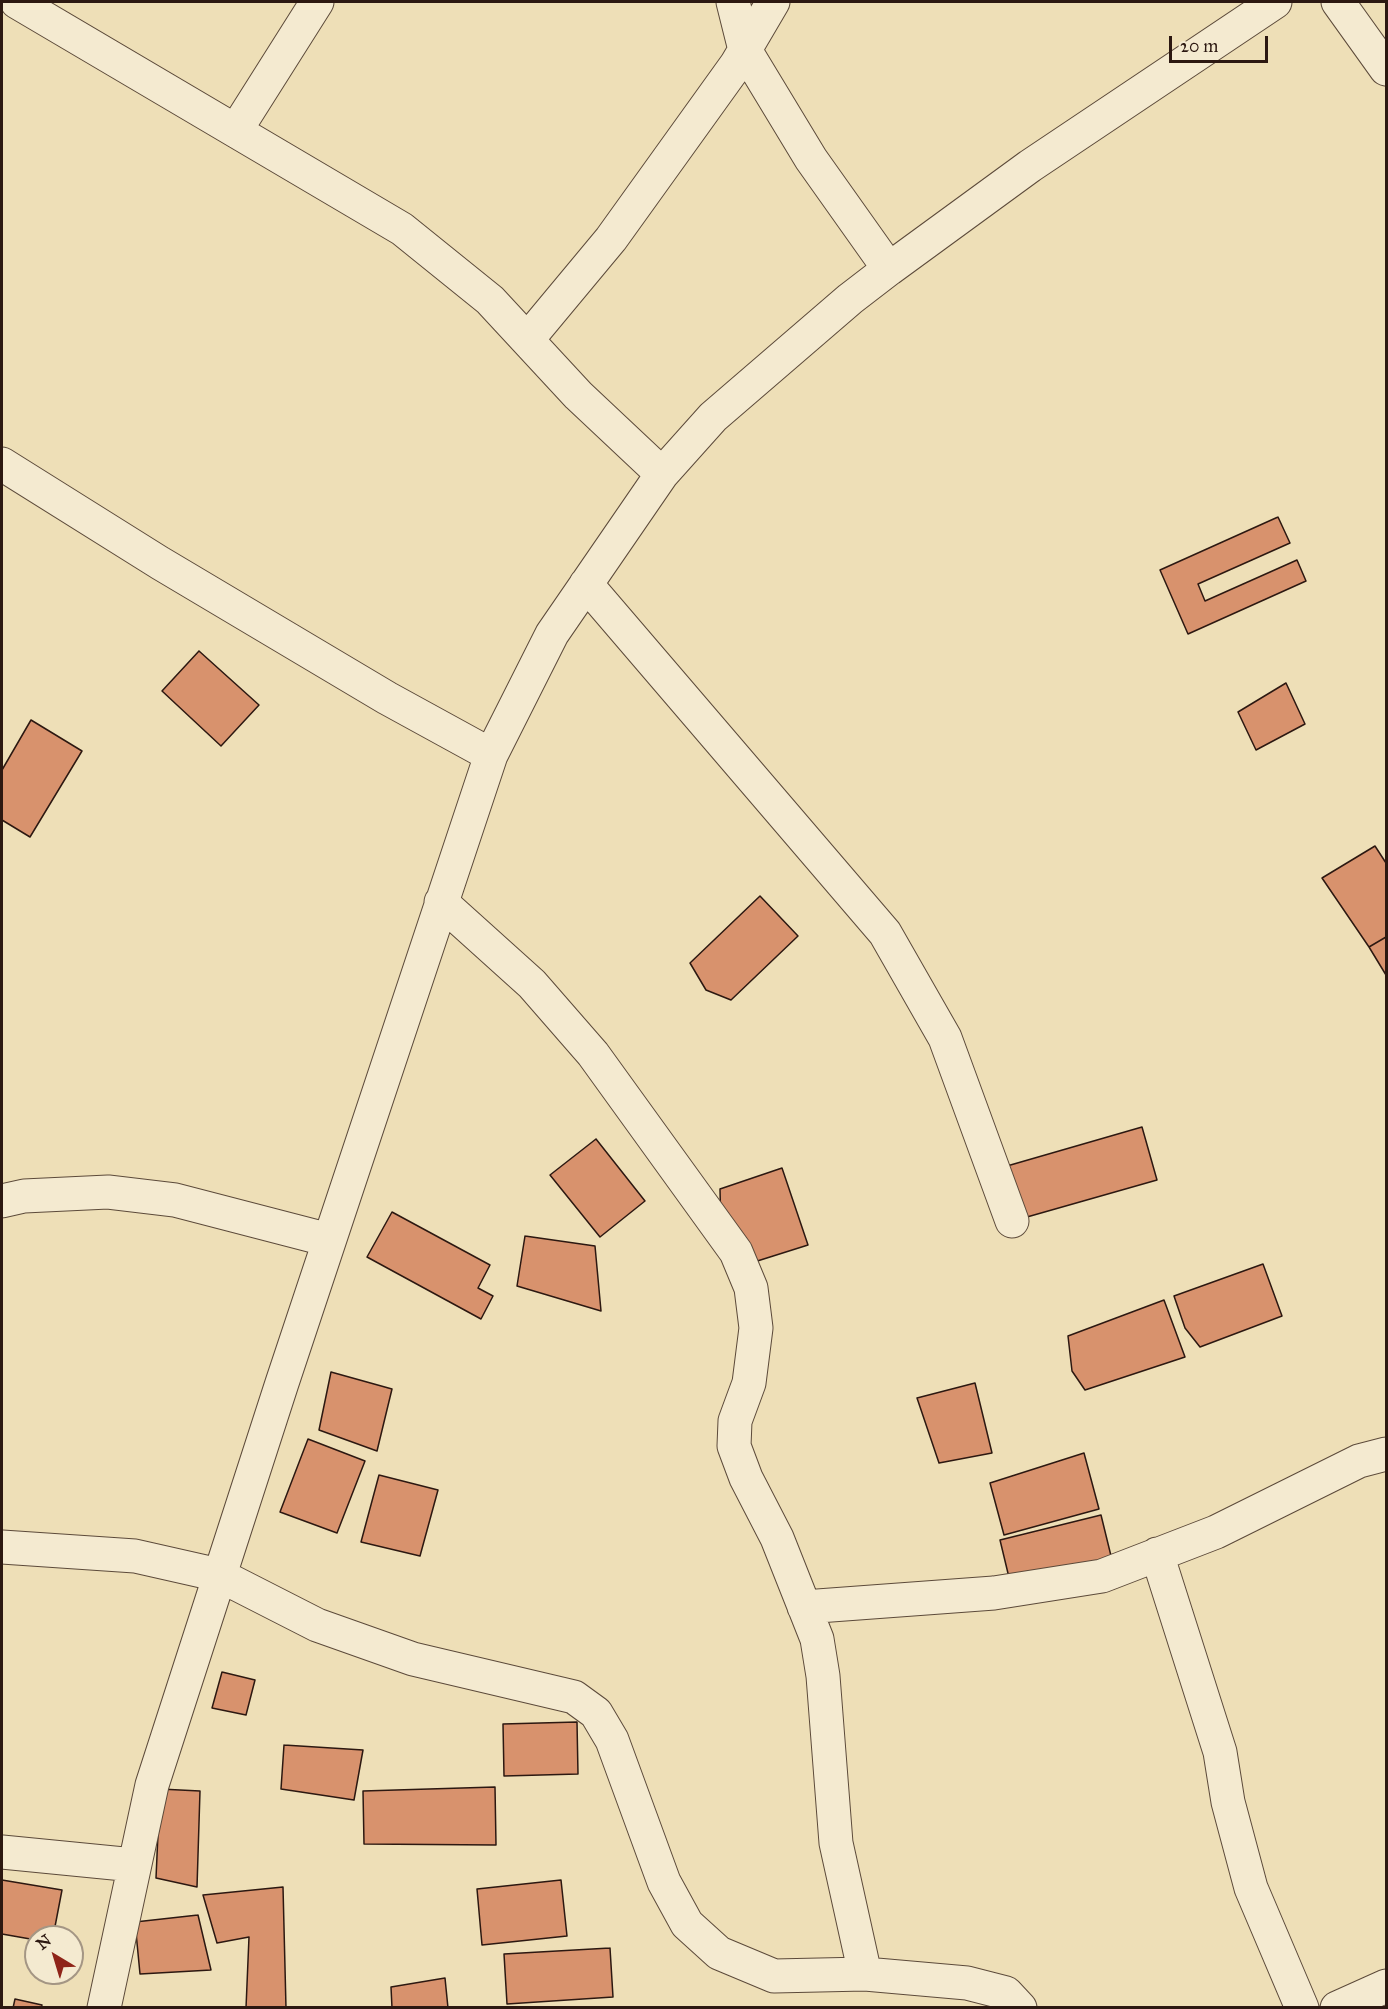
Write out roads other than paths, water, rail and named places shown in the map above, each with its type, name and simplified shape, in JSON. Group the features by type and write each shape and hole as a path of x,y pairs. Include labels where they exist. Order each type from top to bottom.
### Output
{"street":[{"path":"17,2 402,229 490,300 578,395 662,474"},
{"path":"236,130 317,2"},
{"path":"733,2 745,50 811,159 889,269"},
{"path":"527,340 611,239 745,50 773,2"},
{"path":"104,2007 152,1785 219,1575 491,755 552,634 662,474 713,417 850,299 889,269 1030,166 1275,2"},
{"path":"1338,2 1386,69"},
{"path":"2,464 179,574 387,698 491,755"},
{"path":"586,584 885,933 945,1038 1012,1221"},
{"path":"441,902 531,984 593,1054 736,1252 751,1288 756,1328 749,1383 735,1421 734,1446 746,1478 777,1538 817,1639 823,1676 837,1843 865,1974"},
{"path":"2,1201 24,1196 108,1192 152,1197 175,1200 329,1240"},
{"path":"804,1607 994,1593 1102,1576 1216,1532 1359,1461 1386,1454"},
{"path":"4,1542 135,1556 219,1575 317,1625 413,1659 574,1697 596,1713 612,1740 664,1882 687,1924 719,1953 774,1976 865,1974 967,1983 1006,1993 1020,2007"},
{"path":"1157,1554 1220,1752 1228,1802 1251,1888 1302,2007"},
{"path":"2,1852 134,1865"},
{"path":"1337,2007 1386,1986"}]}
